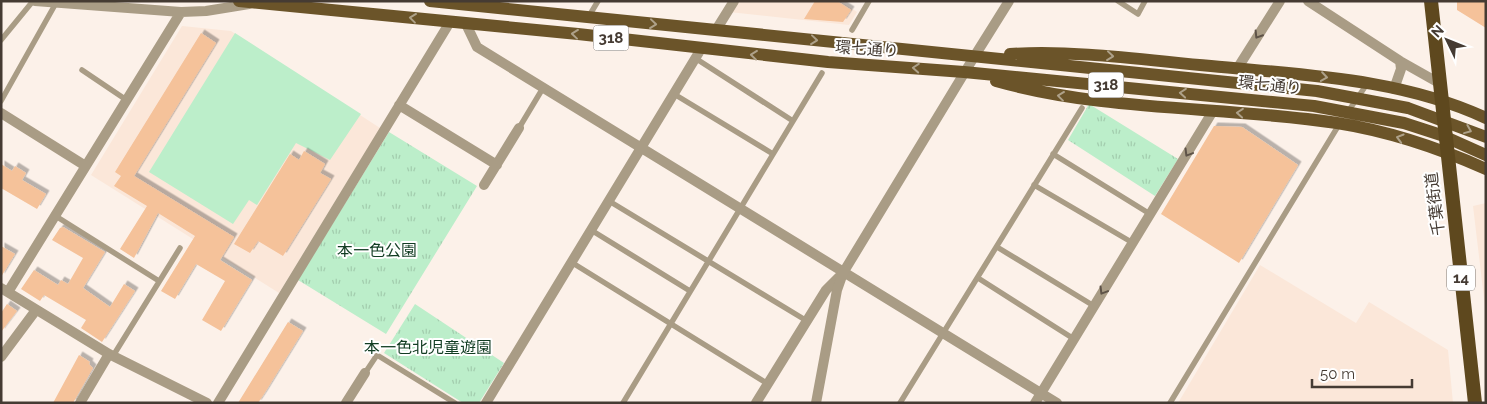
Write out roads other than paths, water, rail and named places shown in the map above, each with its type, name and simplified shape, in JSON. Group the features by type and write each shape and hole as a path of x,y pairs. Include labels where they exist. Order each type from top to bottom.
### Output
{"highway":[{"name":"千葉街道","path":"1429,3 1442,100 1446,154 1475,403"}],"main road":[{"name":"環七通り","path":"239,1 578,34 698,54 964,72 1314,106 1404,123 1441,135 1486,155"},
{"name":"環七通り","path":"430,1 1317,90 1408,108 1486,137"},
{"path":"974,57 1031,53 1084,54 1321,76 1442,100 1486,118"},
{"path":"964,72 1055,96 1339,124 1389,135 1486,169"}],"street":[{"path":"34,1 181,12 206,12 258,3"},
{"path":"816,403 837,290 843,273 1009,1"},
{"path":"1237,69 1280,1"},
{"path":"1308,1 1400,61 1439,83"},
{"path":"716,30 733,2"},
{"path":"181,12 54,215 4,290 111,355 207,403"},
{"path":"218,403 450,22"},
{"path":"466,24 477,47 739,210 1057,403"},
{"path":"486,403 698,54"},
{"path":"1394,89 1401,69 1400,61"},
{"path":"399,105 497,165"},
{"path":"1035,403 1213,111"},
{"path":"1,113 84,166"},
{"path":"484,185 519,128"},
{"path":"756,403 826,290 843,273"},
{"path":"1,357 36,310"},
{"path":"80,403 111,355"},
{"path":"346,403 365,373"}],"lane":[{"path":"1,40 34,1"},
{"path":"588,18 598,1"},
{"path":"852,30 869,1"},
{"path":"1118,1 1138,14 1145,1"},
{"path":"1,100 56,3"},
{"path":"698,54 793,121"},
{"path":"82,70 126,99"},
{"path":"623,403 670,322 822,73"},
{"path":"1170,403 1339,124 1367,84"},
{"path":"519,128 543,88"},
{"path":"674,94 773,154"},
{"path":"900,403 1082,108"},
{"path":"1053,154 1150,214"},
{"path":"1034,185 1133,243"},
{"path":"609,201 807,321"},
{"path":"54,215 159,281"},
{"path":"591,230 690,291"},
{"path":"997,247 1094,306"},
{"path":"111,355 180,248"},
{"path":"571,262 768,384"},
{"path":"978,278 1074,339"},
{"path":"365,373 377,354 455,403"}],"park label":[{"name":"本一色公園","path":"377,250"},
{"name":"本一色北児童遊園","path":"428,347"}]}
